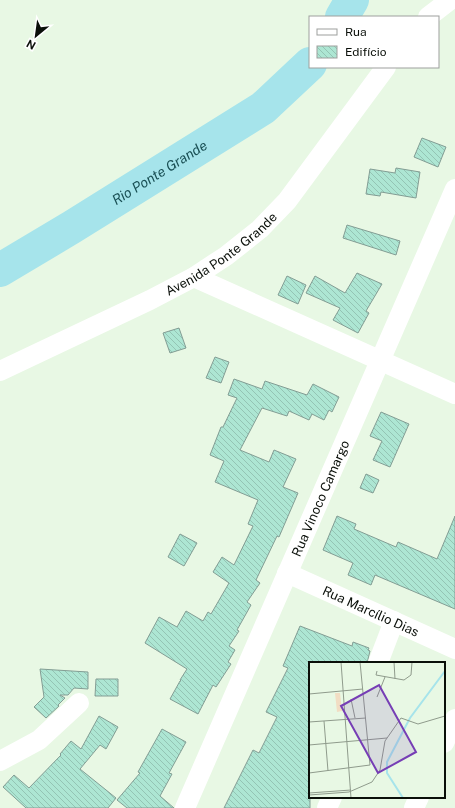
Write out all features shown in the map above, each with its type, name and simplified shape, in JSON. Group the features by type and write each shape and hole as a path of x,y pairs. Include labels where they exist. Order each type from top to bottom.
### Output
{"street":[{"path":"429,16 450,0"},
{"name":"Avenida Ponte Grande","path":"0,372 150,300 194,277 226,256 260,229 287,201 385,68"},
{"name":"Rua Vinoco Camargo","path":"185,808 455,189"},
{"path":"194,277 455,394"},
{"name":"Rua Marcílio Dias","path":"287,573 455,649"},
{"path":"378,662 394,621"},
{"path":"0,761 39,740 79,703"},
{"path":"445,741 455,719"},
{"path":"327,808 332,798"},
{"path":"414,808 419,798"}],"building":[{"path":"422,138 446,147 438,167 414,157"},
{"path":"396,168 420,172 416,198 381,192 380,196 366,194 370,169 395,173"},
{"path":"347,225 400,241 396,255 343,238"},
{"path":"357,273 382,284 366,311 369,313 358,333 333,320 340,308 306,293 315,276 345,293"},
{"path":"287,276 306,285 298,304 278,295"},
{"path":"179,328 186,348 170,353 163,333"},
{"path":"215,357 229,362 221,383 206,378"},
{"path":"234,379 262,389 265,381 307,395 313,384 339,397 332,412 329,410 324,420 312,414 309,420 289,411 287,416 262,408 240,450 269,462 274,450 296,459 283,487 298,493 279,537 277,536 256,580 260,583 247,602 251,605 237,630 239,631 229,646 235,650 228,662 231,664 216,687 213,685 198,714 170,699 187,669 145,643 159,617 177,627 186,611 203,621 208,612 211,614 229,583 213,572 222,557 234,565 253,526 248,524 258,500 215,482 224,461 210,455 221,427 223,427 237,398 228,395"},
{"path":"381,412 409,424 390,467 373,460 382,441 370,436"},
{"path":"366,474 379,480 373,493 360,488"},
{"path":"337,516 356,524 354,529 396,547 398,542 437,559 455,516 455,609 375,575 371,585 348,575 353,563 323,550"},
{"path":"180,534 197,543 184,566 168,557"},
{"path":"300,626 352,646 353,642 369,648 368,650 370,651 367,662 309,662 310,808 224,808 253,750 259,753 277,717 266,712 288,668 283,666"},
{"path":"40,669 88,672 88,689 74,688 68,695 60,695 65,698 46,718 34,707 44,697"},
{"path":"96,679 118,679 118,696 95,696"},
{"path":"99,716 118,727 106,749 100,745 80,769 116,798 108,808 26,808 3,787 14,775 29,788 61,755 60,754 71,741 81,749"},
{"path":"162,729 186,742 169,773 172,774 160,796 174,808 127,808 117,800 140,773 138,772"}],"waterway":[{"name":"Rio Ponte Grande","path":"343,16 352,0"},
{"name":"Rio Ponte Grande","path":"0,270 263,108 309,65"}]}
